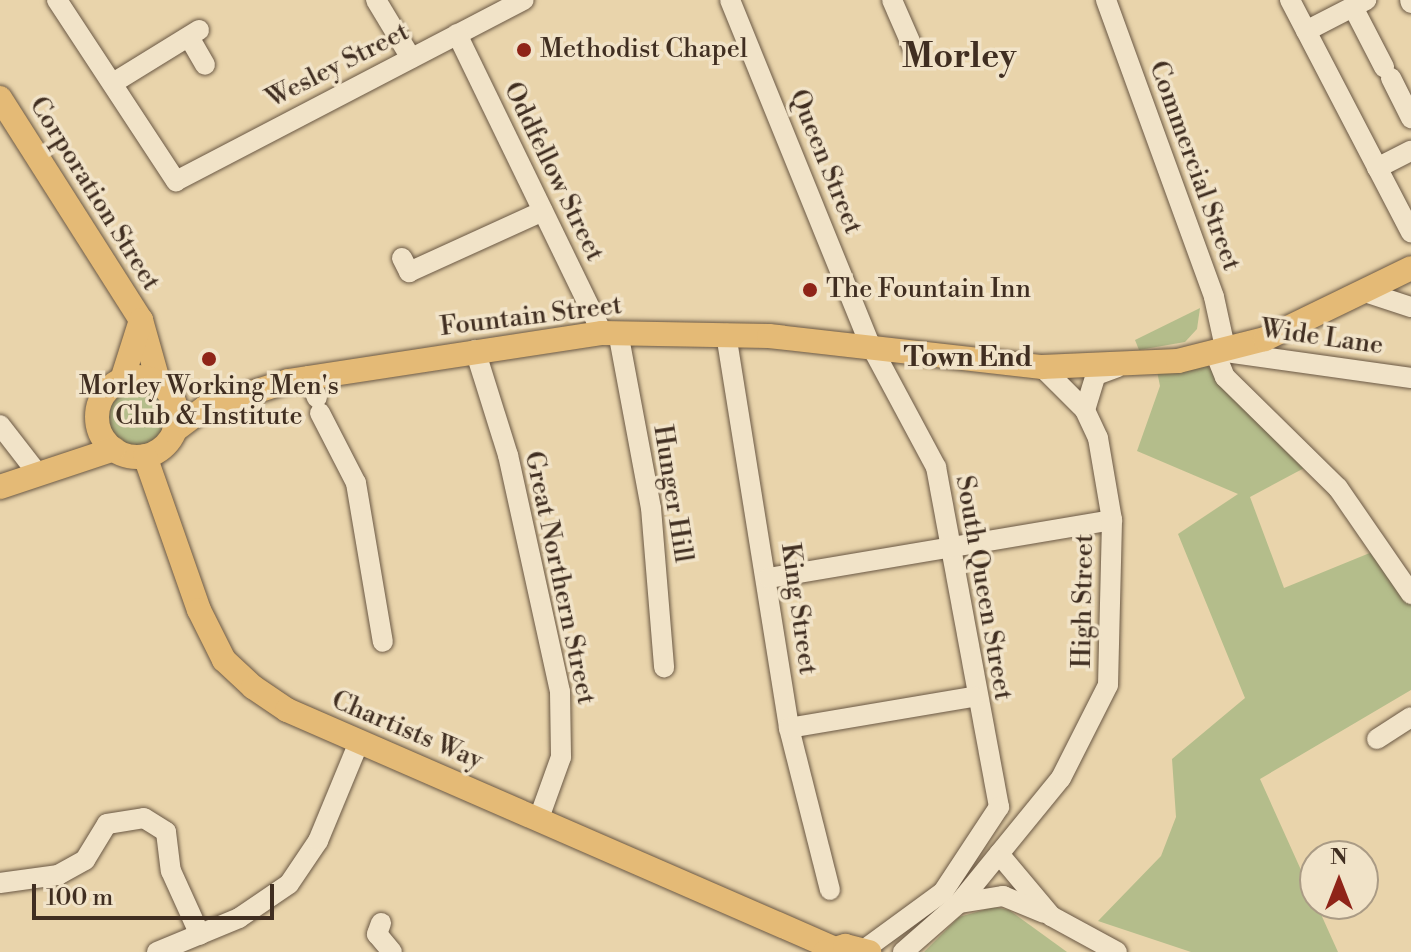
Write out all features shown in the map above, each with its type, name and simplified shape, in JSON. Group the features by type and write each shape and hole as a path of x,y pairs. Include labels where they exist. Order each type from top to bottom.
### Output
{"main road":[{"name":"Corporation Street","path":"1,103 141,320 166,392 174,431"},
{"name":"Fountain Street","path":"166,392 205,408 315,396 475,350 610,332 726,334 870,344 1042,367 1221,354 1365,292 1411,268"},
{"name":"Corporation Street","path":"97,419 103,395 122,380 141,320"},
{"path":"122,380 166,392"},
{"name":"Fountain Street","path":"174,431 205,408"},
{"path":"69,460 97,419 114,449"},
{"path":"0,487 69,460 114,449 145,456 174,431"},
{"name":"Chartists Way","path":"145,456 224,660 287,710 781,921 829,950"},
{"path":"781,921 799,952"},
{"path":"829,950 867,951"}],"street":[{"path":"57,0 113,83 194,34 205,65"},
{"path":"376,0 411,58"},
{"name":"Wesley Street","path":"113,83 176,181 524,0"},
{"name":"Queen Street","path":"730,0 870,344"},
{"path":"892,0 916,55"},
{"name":"Commercial Street","path":"1106,0 1214,297 1225,377 1338,488 1411,594"},
{"path":"1290,0 1411,232"},
{"path":"1306,31 1359,3 1387,73 1411,118"},
{"name":"Oddfellow Street","path":"457,34 543,211 610,332"},
{"path":"1377,168 1411,151"},
{"path":"402,258 409,272 543,211"},
{"path":"1365,292 1411,307"},
{"name":"Hunger Hill","path":"610,332 651,508 664,667"},
{"name":"King Street","path":"726,334 769,578 789,728 830,890"},
{"name":"South Queen Street","path":"870,344 936,467 953,548 973,697 999,807"},
{"name":"Great Northern Street","path":"475,350 508,455 560,692 561,757 539,818"},
{"name":"Wide Lane","path":"1221,354 1411,378"},
{"path":"1085,410 1096,375 1133,362"},
{"name":"High Street","path":"1000,860 1024,818 1078,755 1108,685 1112,520 1098,438 1085,410 1042,367"},
{"path":"315,396 356,483 383,642"},
{"path":"0,425 38,474"},
{"path":"769,578 1112,520"},
{"path":"789,728 973,697"},
{"path":"1377,739 1411,717"},
{"path":"157,952 200,935 289,884 318,841 359,742"},
{"path":"903,952 951,898 999,807 1024,818"},
{"path":"0,883 58,875 85,860 107,824 144,818 166,832 171,871 200,935"},
{"path":"867,951 951,898 1000,860 1051,916"},
{"path":"951,898 1003,896 1051,916 1117,952"},
{"path":"381,923 377,934 392,952"}],"green space":[{"path":"1200,308 1197,329 1185,342 1139,350 1135,340"},
{"path":"1205,364 1308,466 1250,497 1284,588 1382,548 1411,594 1411,690 1260,779 1299,866 1299,920 1324,920 1338,952 1191,952 1098,921 1161,856 1176,817 1172,759 1245,698 1178,534 1238,494 1137,451 1160,386 1157,371"},
{"path":"136,389 156,398 165,418 156,438 136,447 116,438 107,418 116,398"},
{"path":"994,907 1009,910 1067,952 924,952 959,917"}],"place":[{"name":"Methodist Chapel","path":"524,50"},
{"name":"The Fountain Inn","path":"810,290"},
{"name":"Morley Working Men's Club & Institute","path":"209,359"}],"district":[{"name":"Morley","path":"959,58"},
{"name":"Town End","path":"968,358"}]}
